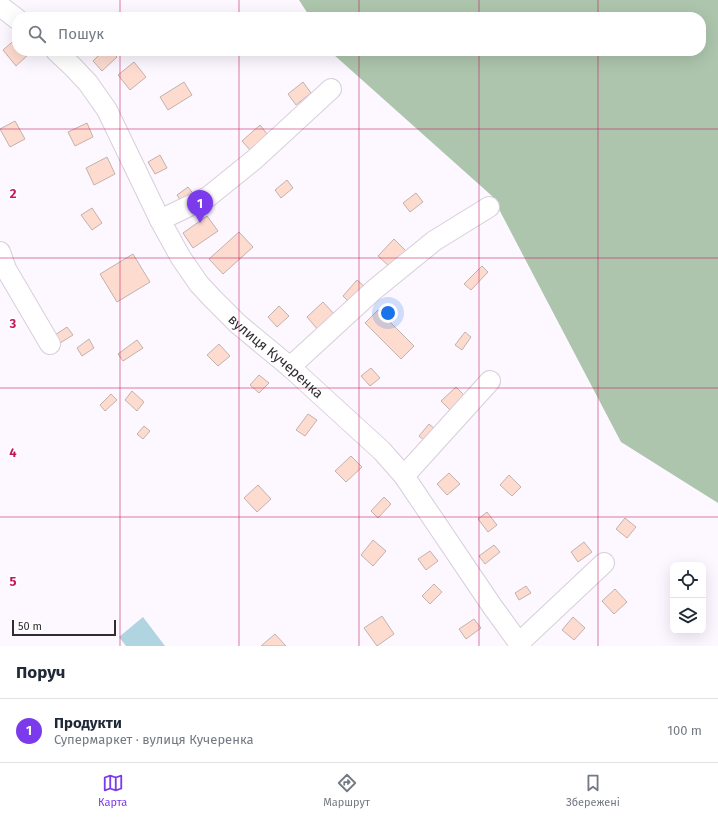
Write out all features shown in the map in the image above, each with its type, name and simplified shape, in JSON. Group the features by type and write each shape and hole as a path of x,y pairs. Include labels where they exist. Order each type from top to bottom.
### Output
{"street":[{"path":"0,6 12,15"},
{"name":"вулиця Кучеренка","path":"61,56 88,83 107,110 180,258 199,284 238,324 290,367 382,451 404,476 492,606 520,644"},
{"path":"160,220 208,197 255,159 331,89"},
{"path":"290,367 375,289 434,241 489,207"},
{"path":"0,252 6,269 6,284 50,344"},
{"path":"404,476 490,381"},
{"path":"520,644 604,562"}],"green space":[{"path":"299,0 718,0 718,503 621,442 492,196 335,56 706,56 706,12 307,12"}],"water":[{"path":"143,617 165,646 126,646 119,637"}],"building":[{"path":"12,42 12,56 27,56 16,66 3,50"},
{"path":"98,56 117,57 102,71 93,61"},
{"path":"134,62 146,77 130,90 118,75"},
{"path":"184,82 192,95 168,110 160,97"},
{"path":"303,82 311,93 296,105 288,94"},
{"path":"15,121 25,139 10,147 0,129"},
{"path":"87,123 93,137 75,146 68,132"},
{"path":"260,125 267,134 250,150 242,141"},
{"path":"160,155 167,168 155,174 148,162"},
{"path":"107,157 115,174 94,185 86,168"},
{"path":"287,180 293,188 281,198 275,190"},
{"path":"188,187 195,196 183,204 177,195"},
{"path":"416,193 423,202 410,212 403,203"},
{"path":"92,208 102,223 92,230 81,215"},
{"path":"207,216 218,231 193,248 183,233"},
{"path":"239,232 253,247 223,274 209,259"},
{"path":"394,239 406,251 390,267 378,256"},
{"path":"133,254 150,282 117,302 100,274"},
{"path":"482,266 488,272 471,290 464,284"},
{"path":"357,280 366,288 351,304 343,296"},
{"path":"323,302 336,316 319,331 307,317"},
{"path":"279,306 289,316 277,327 268,317"},
{"path":"378,310 414,346 401,359 365,323"},
{"path":"67,327 73,335 60,343 55,335"},
{"path":"465,332 471,337 462,350 455,345"},
{"path":"89,339 94,348 82,356 77,348"},
{"path":"137,340 143,348 123,361 118,354"},
{"path":"219,344 230,356 218,366 207,355"},
{"path":"371,368 380,378 370,386 361,376"},
{"path":"259,375 269,383 259,393 250,385"},
{"path":"456,387 467,398 452,412 441,401"},
{"path":"132,391 144,402 137,411 125,400"},
{"path":"111,394 117,400 105,411 100,405"},
{"path":"308,414 317,420 305,436 296,430"},
{"path":"429,424 435,429 425,441 419,436"},
{"path":"144,426 150,431 143,439 137,434"},
{"path":"351,456 362,467 346,482 335,471"},
{"path":"449,473 460,484 447,495 437,484"},
{"path":"509,475 521,487 512,496 500,485"},
{"path":"258,485 271,499 257,512 244,498"},
{"path":"384,497 391,504 378,518 371,511"},
{"path":"487,512 497,525 488,532 478,519"},
{"path":"625,518 636,527 627,538 616,529"},
{"path":"373,540 386,551 373,566 361,555"},
{"path":"584,542 592,552 578,562 571,552"},
{"path":"494,545 500,552 485,564 479,556"},
{"path":"430,551 438,561 426,570 418,559"},
{"path":"434,584 442,592 430,604 422,596"},
{"path":"526,586 531,593 519,600 515,593"},
{"path":"615,589 627,602 614,614 602,601"},
{"path":"382,616 394,634 377,646 364,628"},
{"path":"573,617 585,628 574,640 562,630"},
{"path":"474,619 481,628 466,639 459,629"},
{"path":"275,634 286,646 261,646"}],"place":[{"name":"Продукти","path":"200,223"}]}
